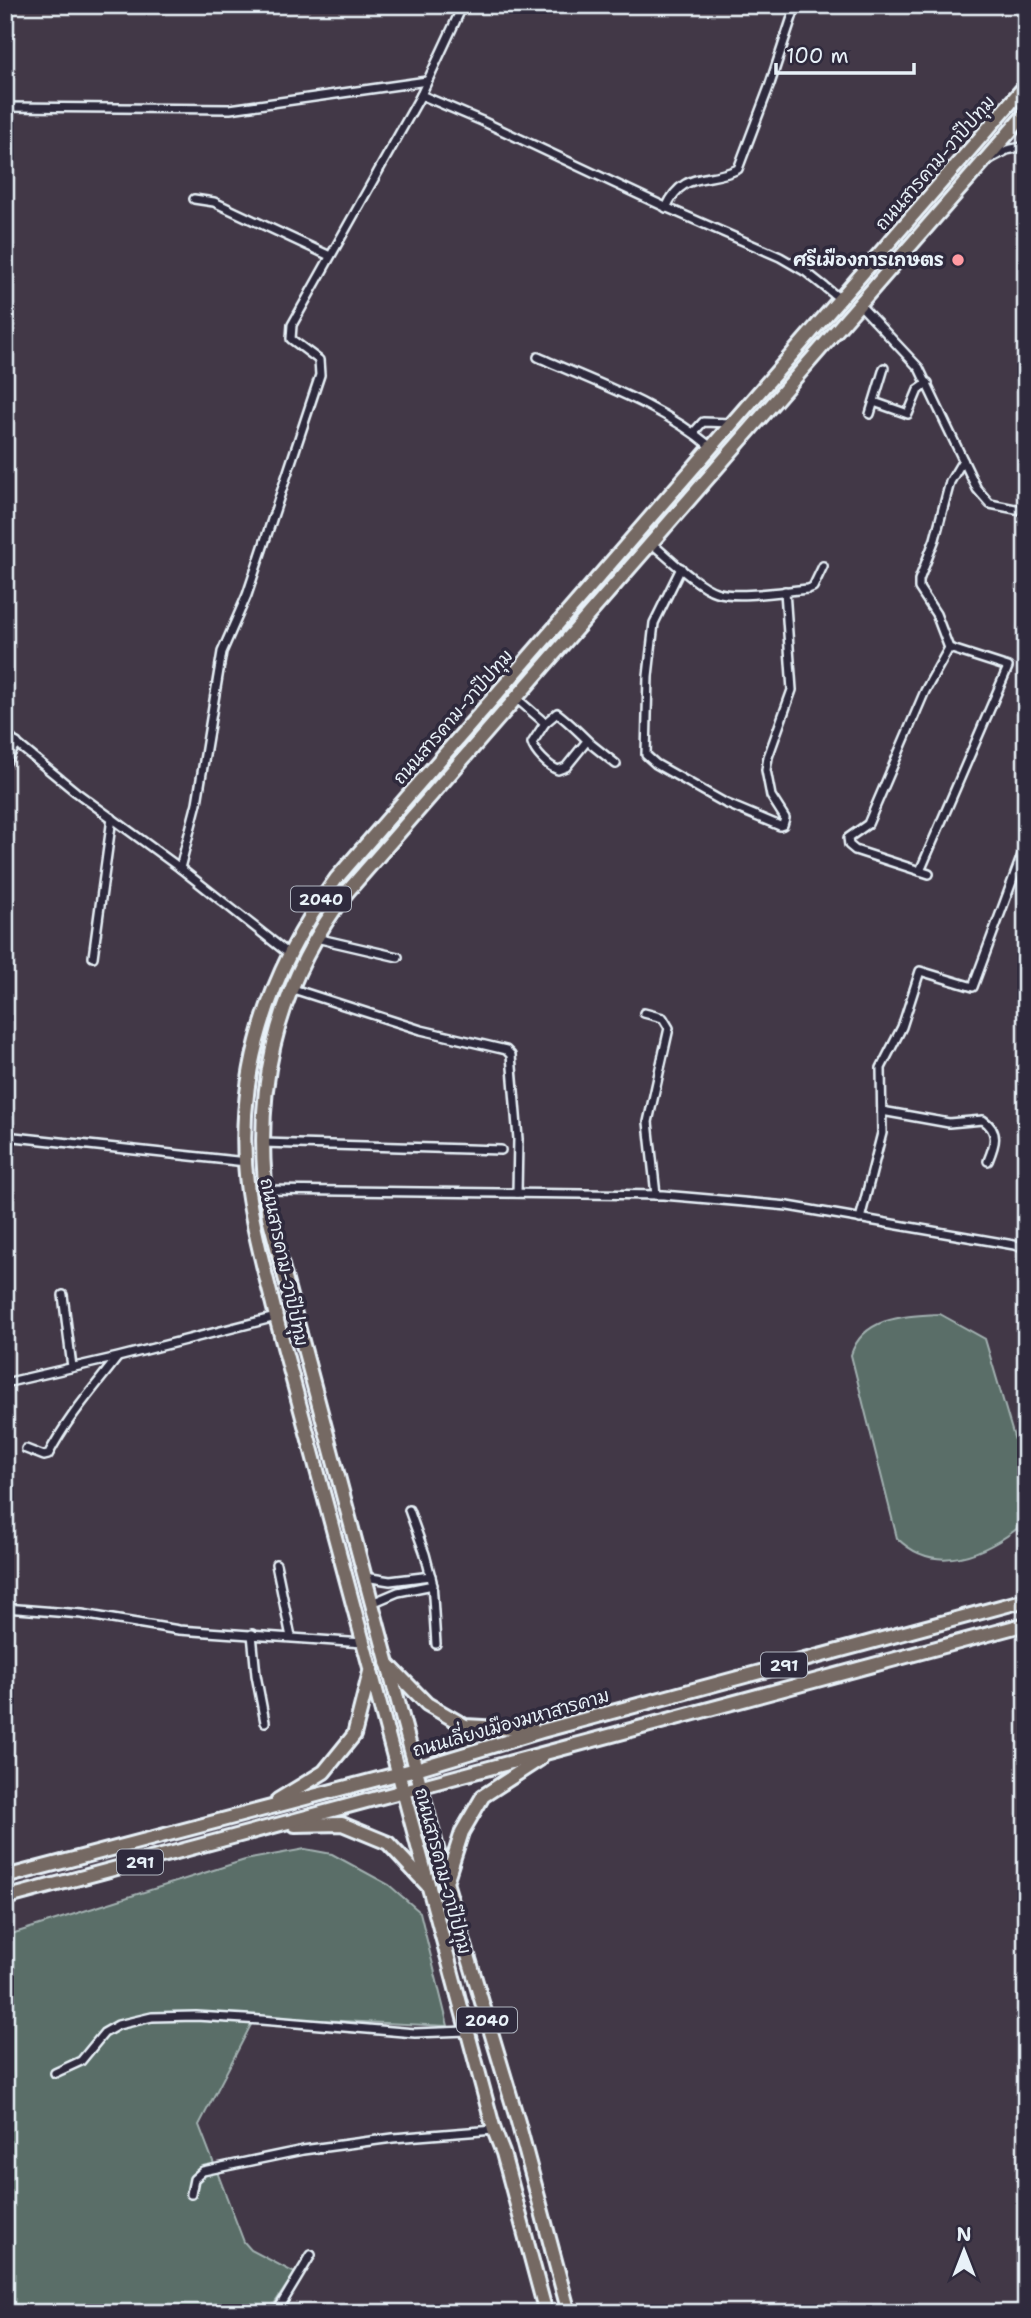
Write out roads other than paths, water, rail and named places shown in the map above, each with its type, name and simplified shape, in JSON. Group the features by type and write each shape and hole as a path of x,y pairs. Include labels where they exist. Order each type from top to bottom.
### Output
{"main road":[{"name":"ถนนสารคาม-วาปีปทุม","path":"546,2313 467,2031 276,1317 253,1220 244,1120 247,1086 256,1041 271,993 289,954 317,905 336,879 1026,85"},
{"name":"ถนนสารคาม-วาปีปทุม","path":"569,2313 527,2158 446,1882 269,1217 262,1143 267,1077 273,1044 290,988 315,938 347,891 1026,113"},
{"path":"553,629 566,640"},
{"path":"298,1399 316,1394"},
{"name":"ถนนเลี่ยงเมืองมหาสารคาม","path":"5,1877 399,1774 542,1731 1026,1600"},
{"name":"ถนนเลี่ยงเมืองมหาสารคาม","path":"5,1898 1026,1624"},
{"path":"387,1663 427,1704 465,1726 542,1731"},
{"path":"266,1807 324,1772 354,1735 371,1668"},
{"path":"446,1882 461,1832 483,1796 552,1752"},
{"path":"274,1825 342,1824 377,1838 388,1843 429,1887"}],"street":[{"path":"180,868 197,803 222,652 247,595 320,375 319,360 292,339 292,325 421,95 463,5"},
{"path":"666,208 677,188 704,177 738,169 796,5"},
{"path":"5,107 230,109 330,97 427,81"},
{"path":"421,95 666,208 780,257 842,296"},
{"path":"983,162 1007,150 1026,146"},
{"path":"194,199 214,202 330,256"},
{"path":"859,304 919,368 978,489 990,504 1026,511"},
{"path":"538,357 659,411 694,432 711,447"},
{"path":"870,414 884,368"},
{"path":"874,402 908,414 918,390 928,383"},
{"path":"694,432 703,422 732,423"},
{"path":"949,648 936,614 919,588 919,580 935,539 950,482 963,460"},
{"path":"651,543 716,592 758,594 813,587 823,566"},
{"path":"681,568 654,623 648,676 646,755 656,764 725,803 780,826 785,818 771,796 766,770 768,757 792,690 785,591"},
{"path":"929,874 855,850 849,845 848,838 868,824 925,691 949,648"},
{"path":"920,871 1008,667 949,648"},
{"path":"516,698 545,723"},
{"path":"587,741 566,767 555,770 532,745 533,739 556,713 616,764"},
{"path":"5,734 289,954"},
{"path":"5,764 17,743"},
{"path":"93,957 112,818"},
{"path":"860,1219 882,1133 881,1068 902,1027 920,971 973,987 1026,844"},
{"path":"315,938 398,957"},
{"path":"290,988 421,1030 506,1050 511,1055 518,1139 517,1193"},
{"path":"644,1013 663,1018 668,1028 648,1122 656,1195"},
{"path":"882,1111 949,1124 983,1120 995,1132 996,1139 988,1161"},
{"path":"5,1136 246,1162"},
{"path":"262,1143 500,1150"},
{"path":"265,1190 656,1195 788,1206 1026,1247"},
{"path":"63,1295 72,1367"},
{"path":"5,1382 276,1317"},
{"path":"26,1449 48,1455 79,1404 118,1357"},
{"path":"409,1510 433,1585 436,1644"},
{"path":"276,1564 292,1637"},
{"path":"365,1577 390,1581 431,1576"},
{"path":"372,1604 398,1592 433,1585"},
{"path":"5,1608 82,1614 180,1630 363,1643"},
{"path":"252,1634 265,1722"},
{"path":"55,2073 81,2061 104,2033 118,2025 152,2017 196,2016 415,2033 467,2031"},
{"path":"191,2194 194,2179 203,2171 303,2150 393,2138 494,2130"},
{"path":"276,2313 311,2255"}],"place":[{"name":"ศรีเมืองการเกษตร","path":"958,260"}]}
